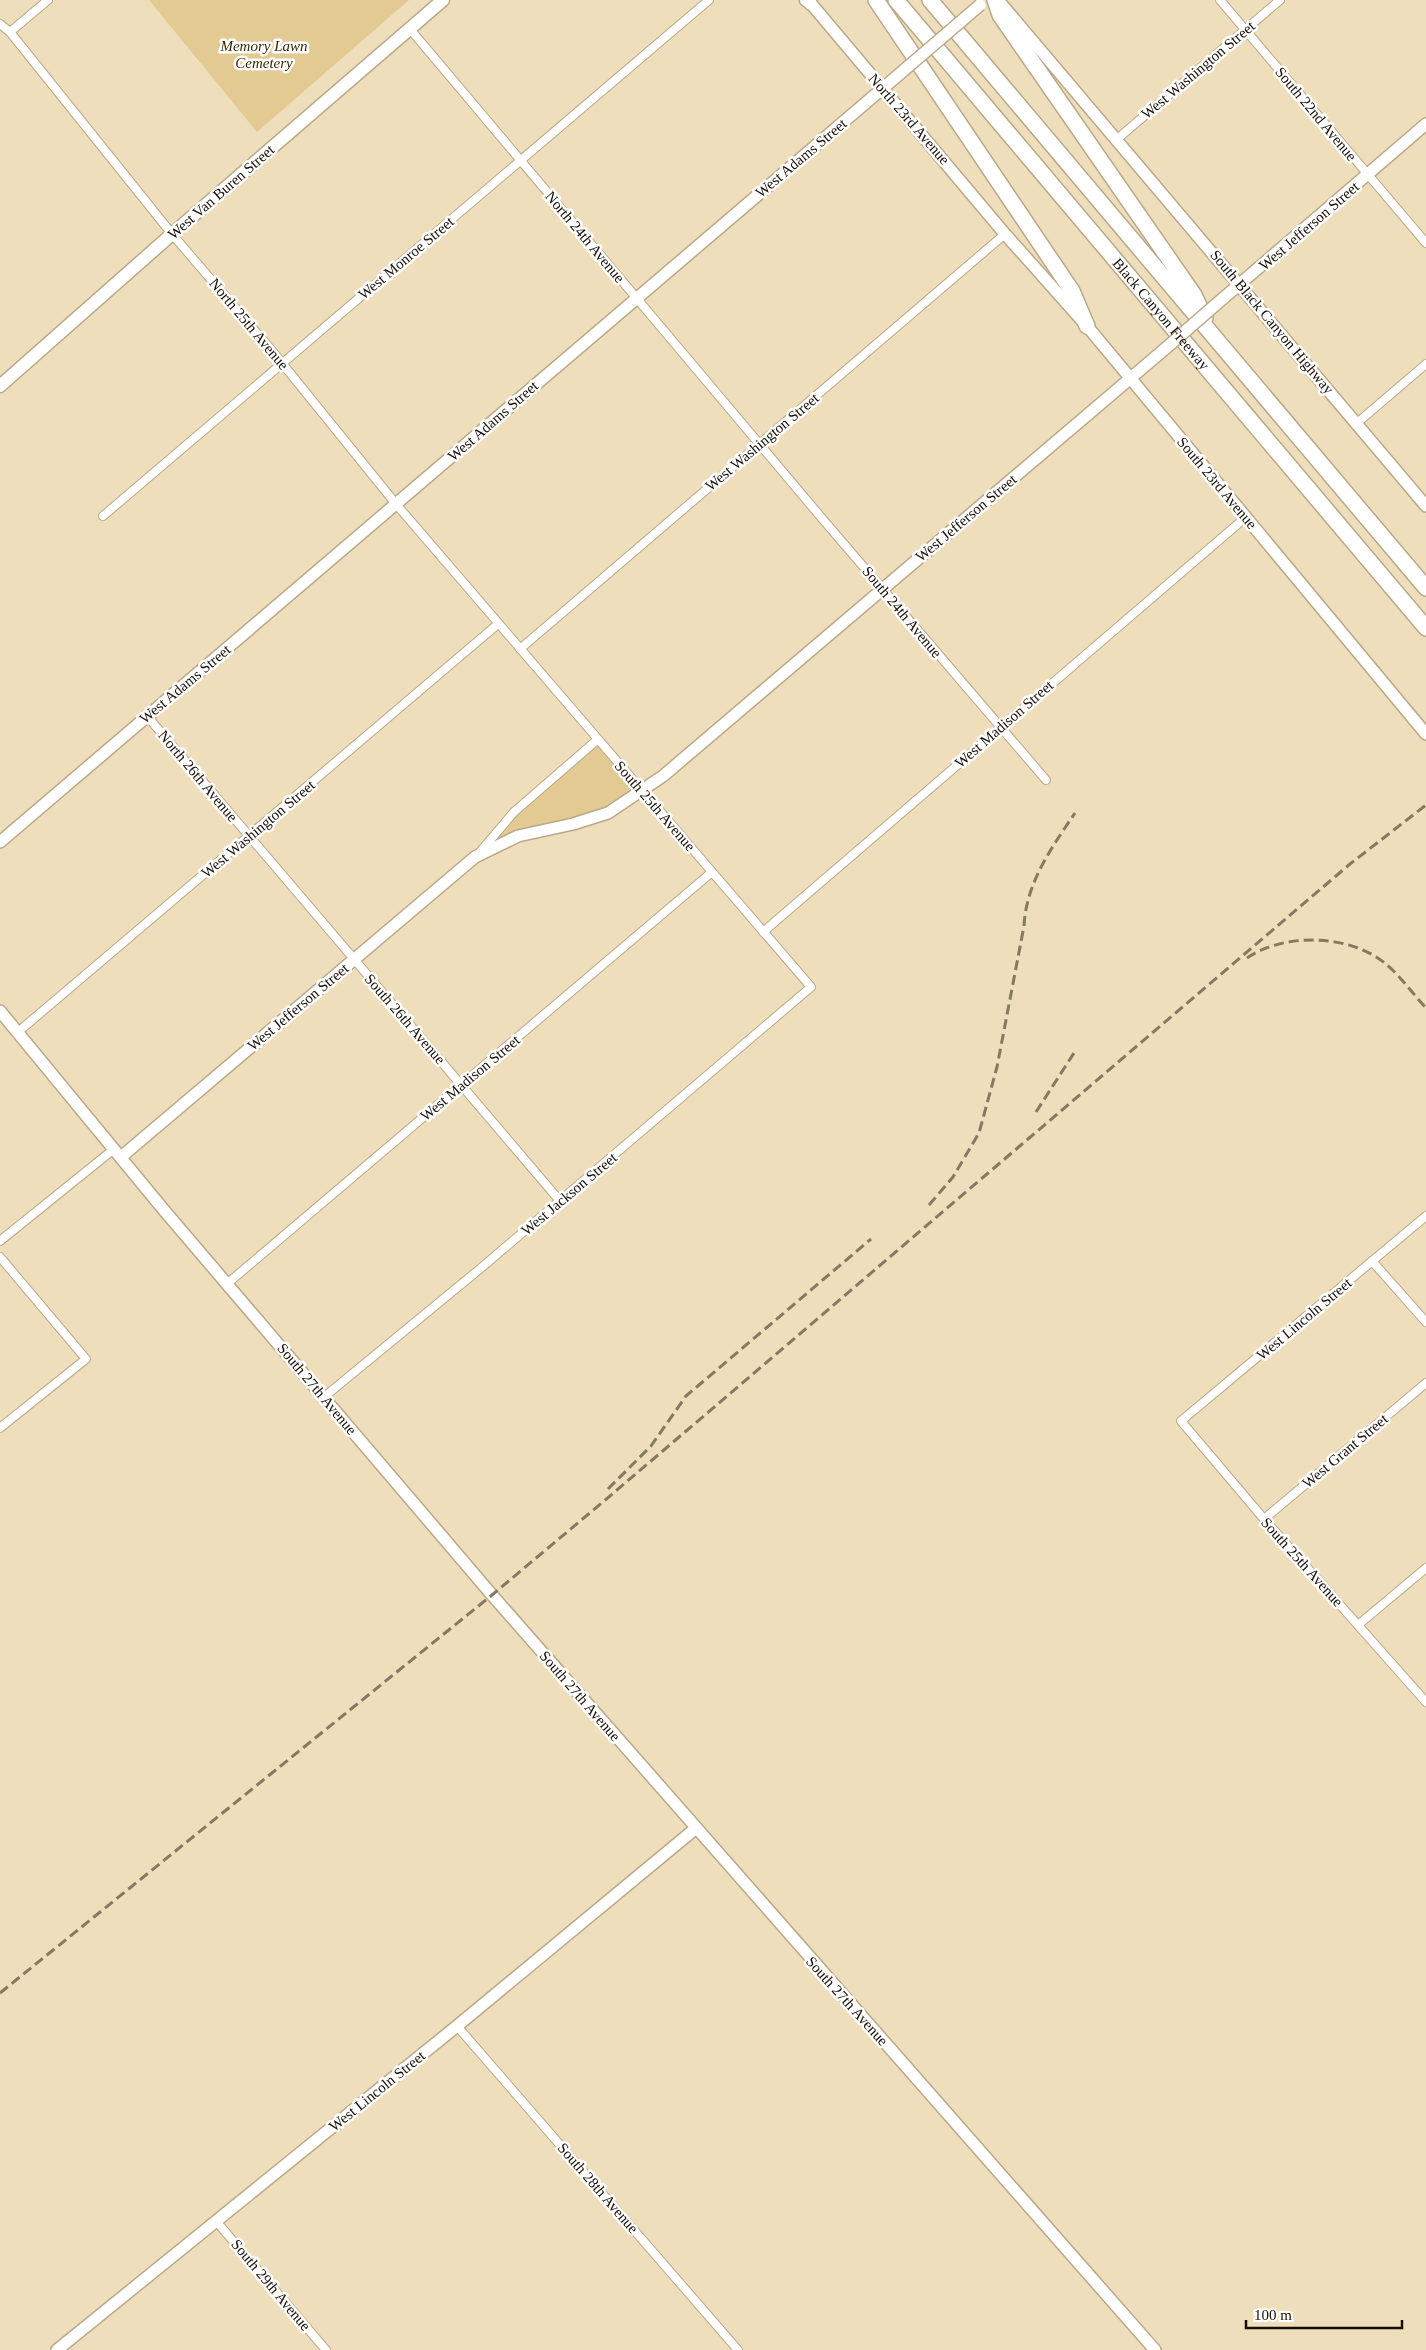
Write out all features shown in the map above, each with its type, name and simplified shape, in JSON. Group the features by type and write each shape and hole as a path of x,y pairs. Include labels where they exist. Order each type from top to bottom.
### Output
{"highway":[{"path":"876,0 1072,291 1087,326"},
{"name":"Black Canyon Freeway","path":"896,0 1426,628"},
{"name":"Black Canyon Freeway","path":"930,0 1426,588"},
{"path":"997,0 1000,15 1194,295 1214,338"}],"main road":[{"name":"West Van Buren Street","path":"0,386 172,234 443,0"}],"street":[{"path":"10,32 48,0"},
{"name":"West Monroe Street","path":"103,516 709,0"},
{"name":"South Black Canyon Highway","path":"997,0 1426,506"},
{"name":"South 22nd Avenue","path":"1220,0 1426,243"},
{"name":"West Washington Street","path":"1116,140 1280,0"},
{"name":"North 23rd Avenue","path":"808,1 1006,234"},
{"name":"West Adams Street","path":"0,842 983,2"},
{"name":"North 25th Avenue","path":"0,24 10,32 172,234 282,363 396,504 498,624"},
{"name":"North 24th Avenue","path":"410,29 760,444"},
{"name":"West Jefferson Street","path":"476,857 518,836 573,824 608,813 663,776 1156,357 1426,124"},
{"name":"South 23rd Avenue","path":"1006,234 1131,378 1426,734"},
{"name":"West Washington Street","path":"520,649 1006,234"},
{"path":"1357,423 1426,364"},
{"name":"South 24th Avenue","path":"760,444 1046,780"},
{"name":"West Madison Street","path":"763,932 1246,517"},
{"name":"West Washington Street","path":"18,1032 498,624"},
{"name":"South 25th Avenue","path":"498,624 811,987"},
{"name":"North 26th Avenue","path":"147,716 249,837"},
{"name":"West Jefferson Street","path":"0,1241 118,1153 354,960 476,857 514,812 597,740"},
{"name":"South 26th Avenue","path":"249,837 560,1201"},
{"name":"West Madison Street","path":"228,1283 712,872"},
{"name":"West Jackson Street","path":"324,1398 560,1201 811,987"},
{"name":"South 27th Avenue","path":"0,1011 324,1398 695,1829 1155,2350"},
{"name":"West Lincoln Street","path":"1181,1421 1426,1216"},
{"path":"0,1257 86,1359 0,1428"},
{"path":"1372,1261 1426,1322"},
{"name":"West Grant Street","path":"1264,1519 1426,1383"},
{"name":"South 25th Avenue","path":"1181,1421 1264,1519 1426,1702"},
{"path":"1358,1625 1426,1568"},
{"name":"West Lincoln Street","path":"56,2350 457,2026 695,1829"},
{"name":"South 28th Avenue","path":"457,2026 738,2350"},
{"name":"South 29th Avenue","path":"216,2221 326,2350"}],"green space":[{"name":"Memory Lawn Cemetery","path":"149,0 409,0 257,132"},
{"path":"597,740 642,791 623,804 475,857 504,822"}],"railway":[{"path":"0,1993 492,1595 1350,864 1426,805"},
{"path":"929,1205 953,1177 979,1133 997,1067 1030,895 1049,852 1075,813"},
{"path":"1247,958 1262,950 1280,944 1299,941 1318,940 1356,947 1387,965 1426,1008"},
{"path":"1036,1112 1074,1053"},
{"path":"608,1489 651,1446 686,1396 871,1239"}]}
